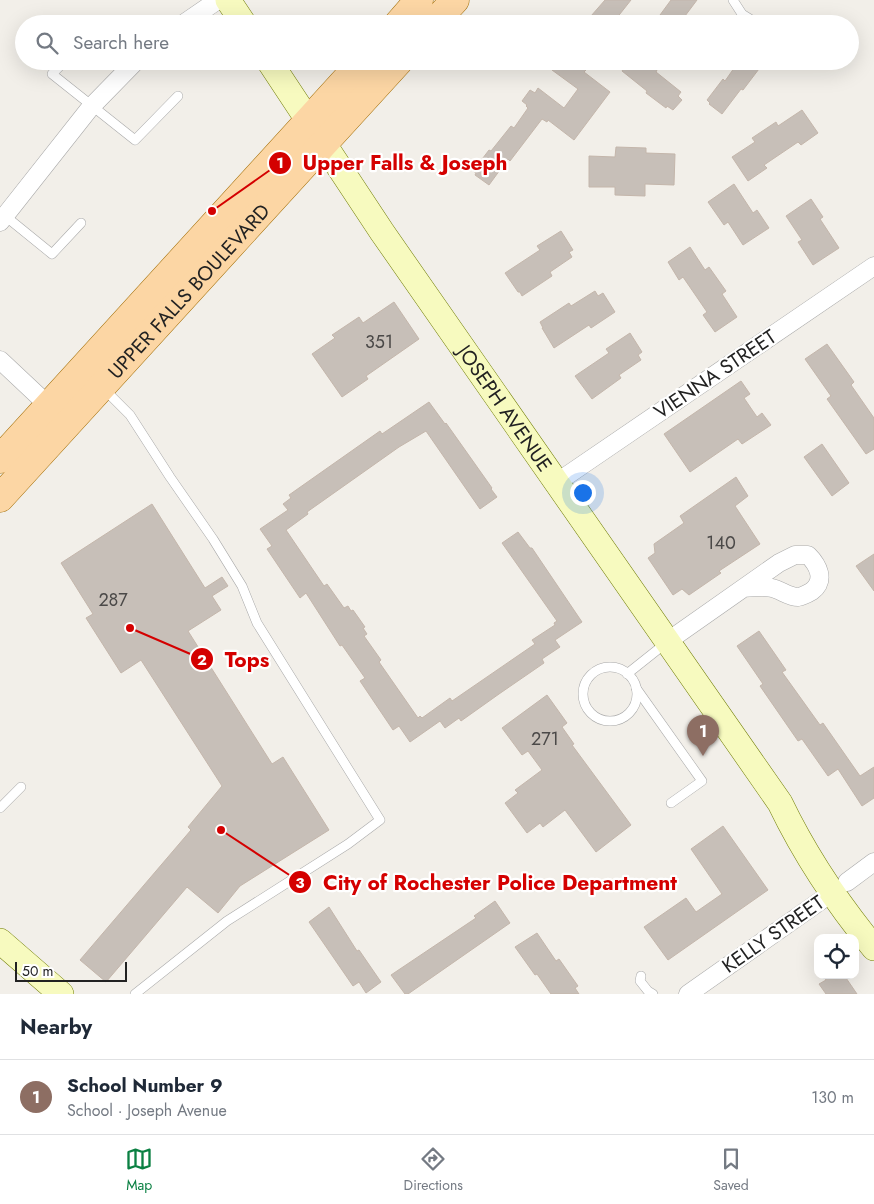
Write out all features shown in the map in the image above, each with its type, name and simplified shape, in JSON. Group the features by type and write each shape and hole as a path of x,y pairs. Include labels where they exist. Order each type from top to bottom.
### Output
{"main road":[{"path":"228,0 238,15"},
{"path":"406,15 419,0"},
{"path":"441,15 454,0"},
{"name":"JOSEPH AVENUE","path":"275,70 382,232 780,803 803,826 874,948"},
{"name":"UPPER FALLS BOULEVARD","path":"0,498 92,378 309,121 355,70"},
{"name":"UPPER FALLS BOULEVARD","path":"0,459 49,406 92,378 324,143 391,70"},
{"name":"JOSEPH AVENUE","path":"840,887 874,922"},
{"path":"0,941 61,994"}],"street":[{"path":"196,15 218,0"},
{"path":"2,217 93,105 127,70"},
{"name":"VIENNA STREET","path":"556,482 874,266"},
{"path":"0,360 49,406"},
{"path":"668,641 744,588"},
{"name":"KELLY STREET","path":"688,994 874,862"}],"lane":[{"path":"733,0 744,15"},
{"path":"56,70 52,74 135,140 178,96"},
{"path":"2,217 52,254 81,223"},
{"path":"92,378 130,415 213,539 242,586 257,622 380,820 348,844 226,921 135,994"},
{"path":"627,674 668,641"},
{"path":"636,688 636,702 632,710 619,720 602,721 587,710 583,701 582,692 585,682 591,674 599,669 616,668 631,677 636,688 702,781 671,803"},
{"path":"0,808 21,787"}],"building":[{"path":"605,0 631,0 619,15 592,15"},
{"path":"671,0 697,0 686,15 660,15"},
{"path":"552,70 586,70 584,72 610,92 574,140 548,120 547,122 542,119 489,185 475,175 476,173 473,171 489,150 491,151 511,126 514,128 528,108 522,101 530,90 535,93 538,88 564,108 578,89"},
{"path":"657,70 656,72 681,92 678,96 682,100 673,110 667,106 666,108 622,71"},
{"path":"733,70 758,70 722,114 709,104 707,100 723,79 725,81"},
{"path":"802,110 818,133 801,145 798,142 764,165 767,168 748,181 732,157 755,142 752,138 776,122 778,126"},
{"path":"616,147 646,148 646,153 675,154 674,185 645,184 645,196 615,195 615,187 589,187 589,156 615,157"},
{"path":"734,184 753,213 757,210 769,228 743,245 728,222 724,225 708,202"},
{"path":"811,199 823,217 820,219 839,248 813,265 798,242 802,240 786,216"},
{"path":"561,231 573,250 569,252 572,257 550,272 552,276 522,296 505,273 540,250 537,246"},
{"path":"690,247 705,270 709,267 726,291 722,294 737,317 715,332 703,315 707,312 683,277 679,280 668,262"},
{"path":"595,291 598,296 603,293 615,312 591,328 589,325 554,348 540,322 569,303 571,306"},
{"path":"394,302 419,339 366,376 368,379 342,397 312,354 335,338 332,335 359,317 363,323"},
{"path":"630,333 642,352 638,355 641,360 619,375 621,378 592,399 575,376 609,353 606,349"},
{"path":"827,344 854,382 851,385 874,418 874,449 866,454 827,399 831,396 805,359"},
{"path":"741,381 750,394 744,398 757,417 762,413 771,425 742,444 738,439 690,472 664,434"},
{"path":"429,402 446,423 497,497 480,509 426,431 399,447 307,512 308,514 286,530 324,586 327,584 344,608 348,606 351,611 353,610 365,627 363,628 367,634 364,636 381,660 379,662 418,718 420,716 422,718 450,698 452,701 535,644 532,640 555,625 554,623 557,621 502,543 518,532 530,548 532,548 582,622 555,640 560,647 542,659 544,663 461,721 459,718 445,728 440,721 410,742 399,726 393,730 360,681 365,678 342,645 340,646 306,593 300,598 267,549 272,546 260,529 288,510 283,504 291,498 289,495 380,431 382,434"},
{"path":"822,444 849,483 832,496 804,457"},
{"path":"736,477 748,496 735,506 760,544 719,571 721,573 689,595 682,589 673,595 648,558 655,553 654,544 684,523 680,516"},
{"path":"152,504 205,588 222,577 228,586 212,596 221,610 188,631 272,764 283,757 329,830 240,886 218,913 187,887 106,982 80,960 191,830 188,827 222,786 141,660 121,673 86,618 93,614 61,563"},
{"path":"874,554 874,591 856,566"},
{"path":"759,631 786,670 782,672 820,725 823,723 860,776 874,767 874,798 862,806 838,769 828,776 802,739 798,741 760,686 763,684 737,646"},
{"path":"547,695 567,723 562,727 574,744 572,745 631,825 596,852 565,810 543,827 540,823 527,833 505,803 518,793 515,790 542,770 528,751 522,755 502,728"},
{"path":"723,826 768,890 668,960 644,927 686,898 696,912 722,894 691,849"},
{"path":"495,901 510,923 408,994 405,994 391,975 476,918 474,916"},
{"path":"329,907 357,951 359,950 381,982 366,993 359,982 353,986 309,922"},
{"path":"537,933 556,961 559,959 578,986 575,988 579,994 551,994 515,947"},
{"path":"847,979 857,994 826,994 819,984 826,980"}],"place":[{"name":"Upper Falls & Joseph","path":"212,211"},
{"name":"Tops","path":"130,628"},
{"name":"School Number 9","path":"703,756"},
{"name":"City of Rochester Police Department","path":"221,830"}]}
